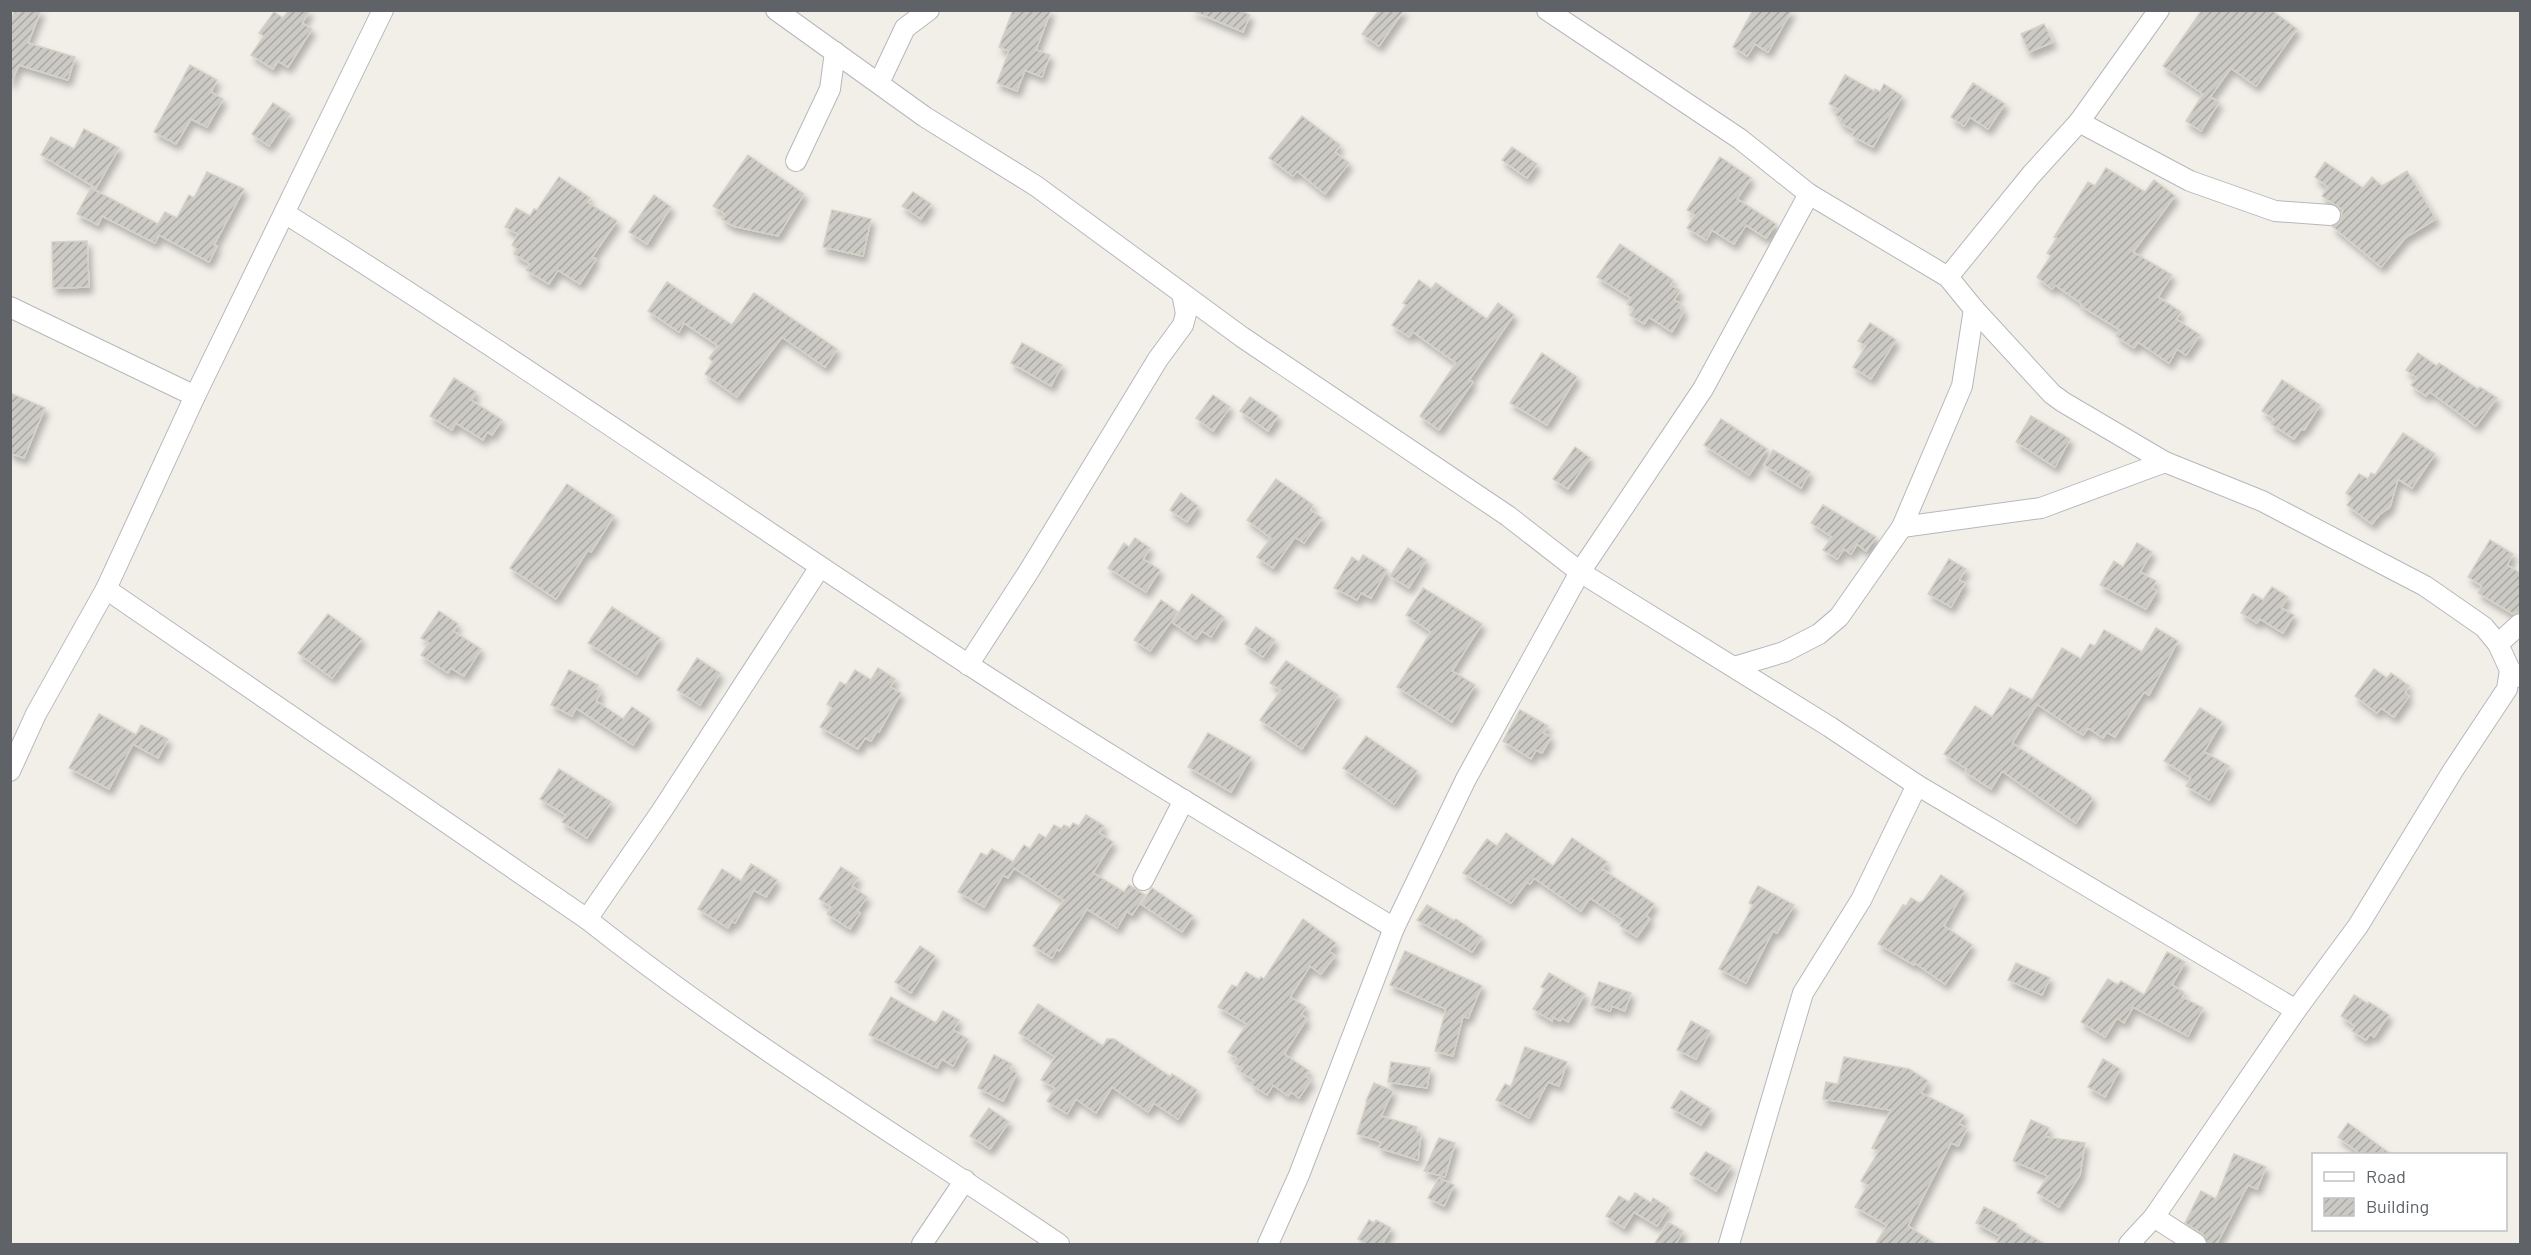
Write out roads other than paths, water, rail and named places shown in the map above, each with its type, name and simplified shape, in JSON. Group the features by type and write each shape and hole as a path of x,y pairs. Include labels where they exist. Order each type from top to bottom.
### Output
{"street":[{"path":"10,771 36,714 106,589 195,396 286,214 383,10"},
{"path":"776,10 926,117 1036,186 1280,363 1508,516 1580,572 1734,667 1917,785 2296,1010"},
{"path":"879,83 905,28 929,10"},
{"path":"1547,10 1740,139 1809,194 1948,277 1974,309 2052,394 2090,420 2165,462 2262,501 2425,586 2484,627 2498,644 2515,674 2358,926 2296,1010 2154,1216 2129,1245"},
{"path":"1948,277 2031,175 2079,122 2159,10"},
{"path":"796,161 830,89 835,52"},
{"path":"2079,122 2190,181 2275,211 2330,215"},
{"path":"1268,1245 1299,1174 1394,928 1466,779 1580,572 1703,389 1809,194"},
{"path":"286,214 426,301 968,664 1184,800 1394,928"},
{"path":"968,664 1029,571 1158,359 1183,325 1186,314 1182,293"},
{"path":"10,307 195,396"},
{"path":"1734,667 1784,652 1826,628 1839,617 1902,527 1962,386 1974,309"},
{"path":"1902,527 2041,508 2165,462"},
{"path":"587,919 661,812 820,567"},
{"path":"106,589 587,919 646,966 715,1016 965,1180 1059,1245"},
{"path":"2498,644 2520,624"},
{"path":"1729,1245 1803,993 1862,900 1917,785"},
{"path":"1143,880 1184,800"},
{"path":"922,1245 965,1180"},
{"path":"2154,1216 2196,1245"}]}
